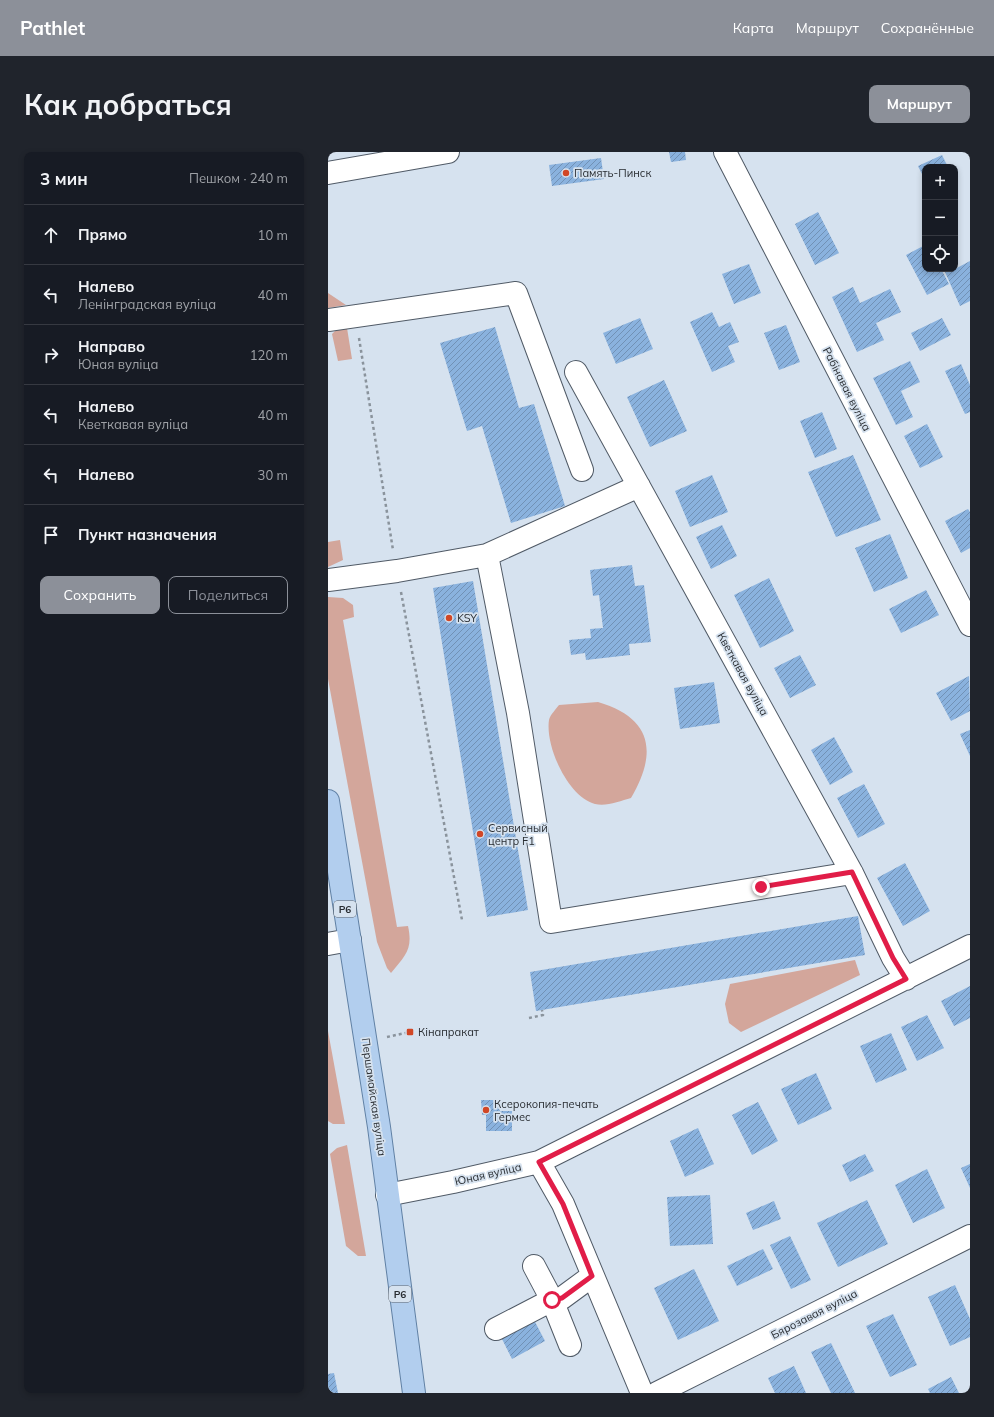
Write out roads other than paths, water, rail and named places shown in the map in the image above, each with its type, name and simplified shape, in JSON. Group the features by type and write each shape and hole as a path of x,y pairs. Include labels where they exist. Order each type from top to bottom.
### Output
{"main road":[{"name":"Першамайская вуліца","path":"328,801 379,1127 414,1393"}],"street":[{"path":"328,173 400,156 448,152"},
{"name":"Рабінавая вуліца","path":"726,152 970,625"},
{"path":"328,320 516,293 582,470"},
{"name":"Кветкавая вуліца","path":"576,372 852,872 893,958 906,979"},
{"path":"328,580 397,571 487,555 639,486"},
{"path":"487,555 518,713 551,922 852,872"},
{"path":"328,944 350,940"},
{"name":"Юная вуліца","path":"387,1195 453,1182 539,1162 970,946"},
{"path":"539,1162 563,1204 642,1393"},
{"name":"Бярозавая вуліца","path":"657,1393 970,1236"},
{"path":"534,1266 552,1300 570,1345"},
{"path":"496,1329 552,1300 562,1298 592,1276"}],"place":[{"name":"Память-Пинск","path":"566,173"},
{"name":"KSY","path":"449,618"},
{"name":"Сервисный центр F1","path":"480,834"},
{"name":"Кінапракат","path":"410,1032"},
{"name":"Ксерокопия-печать Гермес","path":"486,1110"}]}
